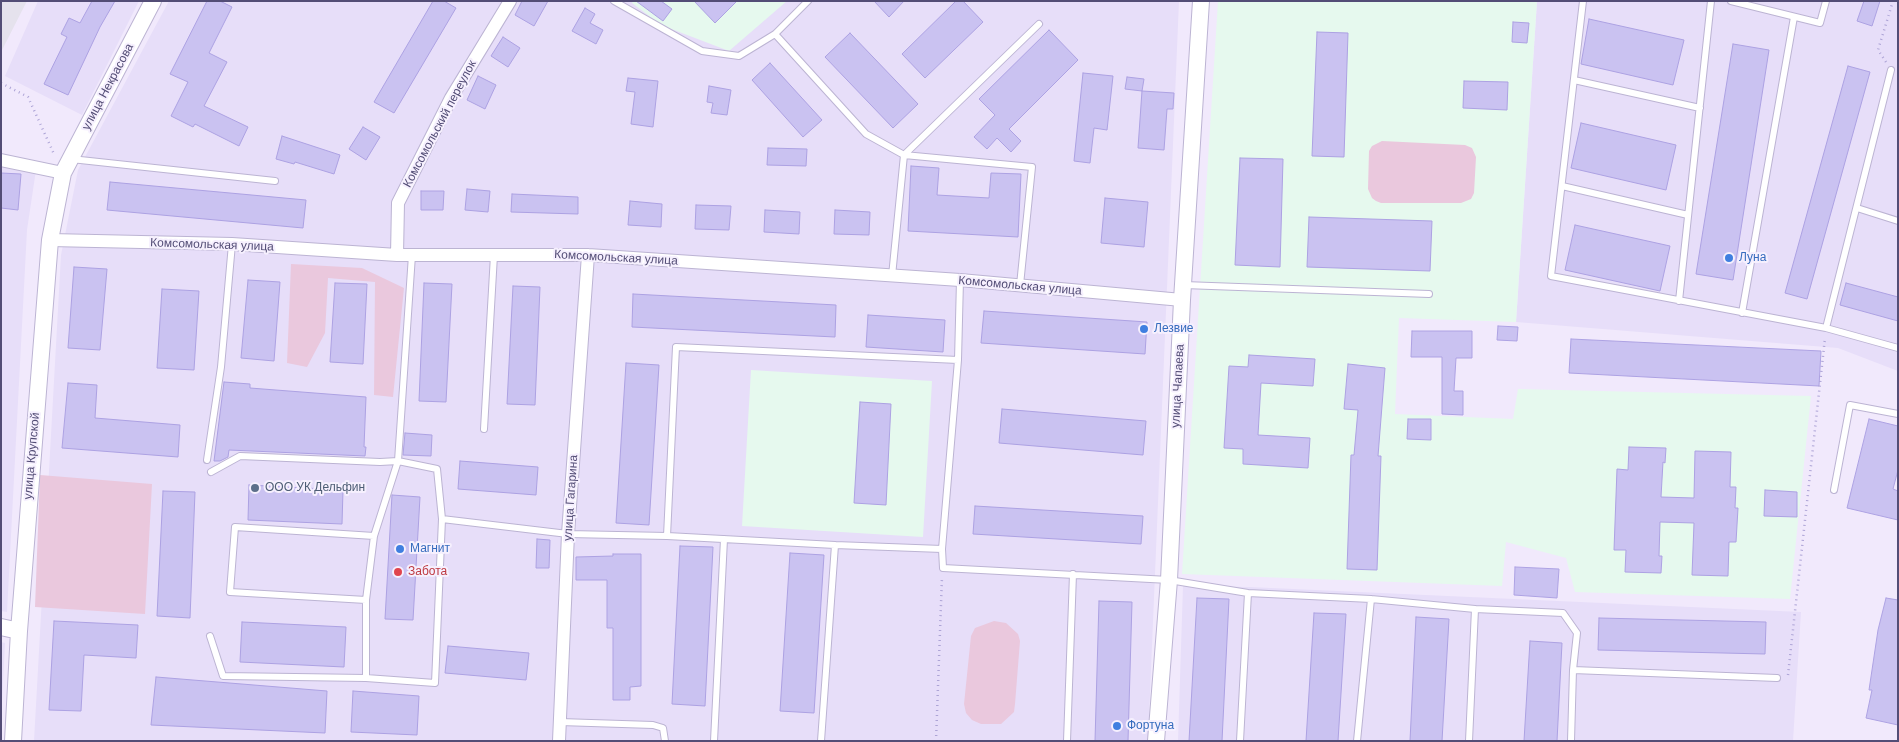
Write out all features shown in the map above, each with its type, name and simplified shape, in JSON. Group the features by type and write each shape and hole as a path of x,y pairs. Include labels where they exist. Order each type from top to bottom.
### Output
{"street":[{"name":"улица Некрасова","path":"67,166 153,1"},
{"name":"Комсомольский переулок","path":"396,255 398,203 451,98 510,1"},
{"name":"улица Чапаева","path":"1156,741 1169,580 1182,293 1200,1"},
{"path":"1,160 67,166"},
{"name":"улица Крупской","path":"14,741 19,630 50,240 67,166"},
{"name":"Комсомольская улица","path":"50,240 232,244 396,255 588,255 960,280 1020,286 1182,293"},
{"name":"улица Гагарина","path":"559,741 568,534 588,255"},
{"path":"1,627 19,630"}],"lane":[{"path":"614,1 702,50 739,56 775,34 808,1"},
{"path":"1583,1 1552,276 1826,328 1898,348"},
{"path":"1679,301 1711,1"},
{"path":"1731,1 1820,23 1826,1"},
{"path":"1742,313 1794,17"},
{"path":"892,276 904,155 1039,24"},
{"path":"775,34 866,134 904,155 1032,167 1020,286"},
{"path":"1826,328 1891,70"},
{"path":"1574,80 1700,108"},
{"path":"67,166 275,181"},
{"path":"1562,186 1688,215"},
{"path":"1857,208 1897,218"},
{"path":"207,460 221,367 232,244"},
{"path":"366,678 366,600 374,536 398,461 412,255"},
{"path":"484,429 494,255"},
{"path":"960,280 958,360 942,568 1169,580 1248,593 1371,599 1475,609 1562,613 1577,633 1571,741"},
{"path":"1182,293 1430,294"},
{"path":"667,536 676,347 958,360"},
{"path":"1834,490 1850,405 1898,414"},
{"path":"210,636 223,676 366,678 435,683 442,519 437,469 398,461 380,462 240,456 211,472"},
{"path":"442,519 568,534 667,536 942,549"},
{"path":"366,600 230,592 235,527 374,536"},
{"path":"714,741 724,539"},
{"path":"821,741 835,545"},
{"path":"1067,741 1073,574"},
{"path":"1240,741 1248,593"},
{"path":"1357,741 1371,599"},
{"path":"1469,741 1475,609"},
{"path":"1574,670 1777,678"},
{"path":"560,722 653,725 663,728 665,741"}],"path":[{"path":"1891,70 1878,50 1893,1"},
{"path":"1,83 28,97 67,166"},
{"path":"1787,682 1826,328"},
{"path":"936,741 942,568"}],"shaded area":[{"path":"1,1 27,1 1,52"},
{"path":"38,1 139,1 82,115 5,76"},
{"path":"169,1 1179,1 1148,741 34,741 61,255 78,170"},
{"path":"633,1 787,1 729,51 661,25 632,3"},
{"path":"1218,1 1537,1 1516,322 1399,318 1395,414 1513,419 1518,389 1811,396 1790,599 1575,592 1566,558 1506,542 1502,586 1182,574"},
{"path":"1537,1 1898,1 1898,371 1838,348 1516,322"},
{"path":"1382,141 1465,145 1472,148 1476,157 1474,193 1471,199 1461,203 1381,203 1376,201 1372,198 1368,189 1369,151 1372,146"},
{"path":"1,164 36,170 27,230 7,612 1,611"},
{"path":"291,264 362,268 404,288 393,397 374,395 375,282 328,278 325,333 307,367 287,363"},
{"path":"751,370 932,381 923,537 742,526"},
{"path":"40,475 152,484 145,614 35,607"},
{"path":"1183,586 1249,587 1801,612 1793,741 1178,741"},
{"path":"994,621 1006,623 1018,634 1020,641 1014,712 1001,724 981,724 972,720 966,713 964,704 971,636 975,628"},
{"path":"1,642 5,643 1,721"}],"building":[{"path":"92,1 115,1 100,27 68,95 44,84 67,37 61,34 69,18 80,23"},
{"path":"207,1 220,1 232,7 209,53 227,62 204,106 248,127 239,146 195,124 193,127 171,116 188,82 170,74"},
{"path":"433,1 444,1 456,8 394,113 374,102"},
{"path":"522,1 548,1 534,26 515,15"},
{"path":"636,1 661,1 672,9 663,21"},
{"path":"694,1 737,1 715,23"},
{"path":"874,1 904,1 889,17"},
{"path":"956,1 963,1 983,22 925,78 902,54"},
{"path":"1864,1 1880,1 1872,26 1857,21"},
{"path":"585,8 595,14 590,23 603,30 596,44 572,31"},
{"path":"1589,19 1684,40 1673,85 1581,64"},
{"path":"1513,22 1529,23 1527,43 1512,42"},
{"path":"1049,30 1078,60 1009,129 1021,141 1011,152 997,138 987,149 974,137 995,115 979,99"},
{"path":"1317,32 1348,33 1344,157 1312,156"},
{"path":"850,33 918,104 893,128 825,57"},
{"path":"503,37 520,48 508,67 491,56"},
{"path":"1733,44 1769,50 1733,280 1696,274"},
{"path":"770,63 822,120 803,137 752,80"},
{"path":"1848,66 1870,72 1807,299 1785,293"},
{"path":"1083,73 1113,76 1107,130 1094,128 1090,163 1074,161"},
{"path":"478,76 496,85 485,109 467,100"},
{"path":"1127,77 1144,79 1142,91 1125,89"},
{"path":"628,78 658,81 653,127 631,124 635,92 626,91"},
{"path":"1464,81 1508,82 1507,110 1463,108"},
{"path":"709,86 731,90 727,115 711,113 713,103 707,102"},
{"path":"1142,91 1174,93 1173,109 1167,109 1164,150 1138,148"},
{"path":"1581,123 1676,145 1666,190 1571,168"},
{"path":"363,127 380,137 366,160 349,149"},
{"path":"282,136 340,155 334,174 295,162 294,164 276,159"},
{"path":"768,148 807,149 806,166 767,165"},
{"path":"1240,158 1283,159 1280,267 1235,265"},
{"path":"911,166 939,168 937,195 989,198 991,173 1021,174 1018,237 908,231"},
{"path":"1,173 21,174 18,210 1,208"},
{"path":"110,182 306,200 303,228 107,210"},
{"path":"467,189 490,191 488,212 465,210"},
{"path":"421,191 444,191 443,210 421,210"},
{"path":"512,194 578,197 578,214 511,212"},
{"path":"1105,198 1148,202 1144,247 1101,243"},
{"path":"630,201 662,204 661,227 628,225"},
{"path":"696,205 731,206 729,230 695,229"},
{"path":"765,210 800,212 799,234 764,232"},
{"path":"835,210 870,212 869,235 834,234"},
{"path":"1309,217 1432,221 1430,271 1307,267"},
{"path":"1575,225 1670,246 1660,291 1565,270"},
{"path":"74,267 107,269 100,350 68,348"},
{"path":"248,280 280,282 274,361 241,358"},
{"path":"335,283 367,284 363,364 330,362"},
{"path":"424,283 452,284 446,402 419,401"},
{"path":"1846,283 1898,297 1898,321 1840,305"},
{"path":"513,286 540,287 535,405 507,404"},
{"path":"162,289 199,291 194,370 157,368"},
{"path":"633,294 836,305 835,337 632,327"},
{"path":"984,311 1147,322 1145,354 981,343"},
{"path":"868,315 945,320 943,352 866,347"},
{"path":"1498,326 1518,327 1517,341 1497,340"},
{"path":"1412,331 1472,331 1472,358 1456,358 1454,391 1463,391 1463,415 1442,414 1442,357 1411,357"},
{"path":"1571,339 1821,351 1819,386 1569,373"},
{"path":"1249,355 1315,359 1313,386 1261,383 1258,435 1310,438 1308,468 1243,464 1243,449 1224,448 1229,366 1248,367"},
{"path":"626,363 659,365 649,525 616,523"},
{"path":"1348,364 1385,368 1378,456 1381,456 1377,570 1347,569 1351,455 1354,455 1358,410 1344,409"},
{"path":"224,382 250,384 250,388 366,397 365,456 229,450 228,457 220,461 214,461"},
{"path":"68,383 97,385 95,418 180,425 178,457 62,448"},
{"path":"860,402 891,404 886,505 854,503"},
{"path":"1002,409 1146,421 1143,455 999,443"},
{"path":"1408,419 1431,419 1431,440 1407,439"},
{"path":"1869,419 1898,426 1898,470 1893,489 1898,491 1898,520 1847,508"},
{"path":"405,433 432,435 431,456 403,455"},
{"path":"1629,447 1666,448 1665,463 1663,462 1661,497 1694,498 1695,451 1731,452 1730,487 1736,487 1735,508 1738,508 1736,542 1729,542 1728,576 1692,575 1694,523 1660,522 1659,556 1662,556 1661,573 1625,572 1626,550 1614,550 1617,469 1628,470"},
{"path":"460,461 538,467 536,495 458,489"},
{"path":"249,485 343,490 342,524 248,520"},
{"path":"1765,490 1797,492 1797,517 1764,516"},
{"path":"163,491 195,492 190,618 157,616"},
{"path":"392,495 420,497 413,620 385,619"},
{"path":"975,506 1143,516 1141,544 973,534"},
{"path":"537,539 550,540 549,568 536,568"},
{"path":"680,546 713,547 705,706 672,704"},
{"path":"790,553 824,555 814,713 780,711"},
{"path":"613,554 641,554 641,686 630,687 630,700 613,700 613,628 607,628 607,580 576,580 576,557 613,556"},
{"path":"1515,567 1559,569 1557,598 1514,595"},
{"path":"1197,598 1229,599 1222,741 1189,741"},
{"path":"1886,598 1898,600 1898,725 1866,718 1872,690 1869,690 1878,630"},
{"path":"1099,601 1132,602 1128,741 1095,741"},
{"path":"1314,613 1346,614 1338,741 1306,741"},
{"path":"1416,617 1449,619 1442,741 1410,741"},
{"path":"1599,618 1766,622 1765,654 1598,650"},
{"path":"54,621 138,625 136,658 84,655 81,711 49,710"},
{"path":"242,622 346,627 344,667 240,662"},
{"path":"1530,641 1562,643 1557,741 1524,741"},
{"path":"448,646 529,653 526,680 445,673"},
{"path":"156,677 327,691 325,733 151,725"},
{"path":"353,691 419,696 417,735 351,732"}],"place":[{"name":"Луна","path":"1729,258"},
{"name":"Лезвие","path":"1144,329"},
{"name":"ООО УК Дельфин","path":"255,488"},
{"name":"Магнит","path":"400,549"},
{"name":"Забота","path":"398,572"},
{"name":"Фортуна","path":"1117,726"}]}
